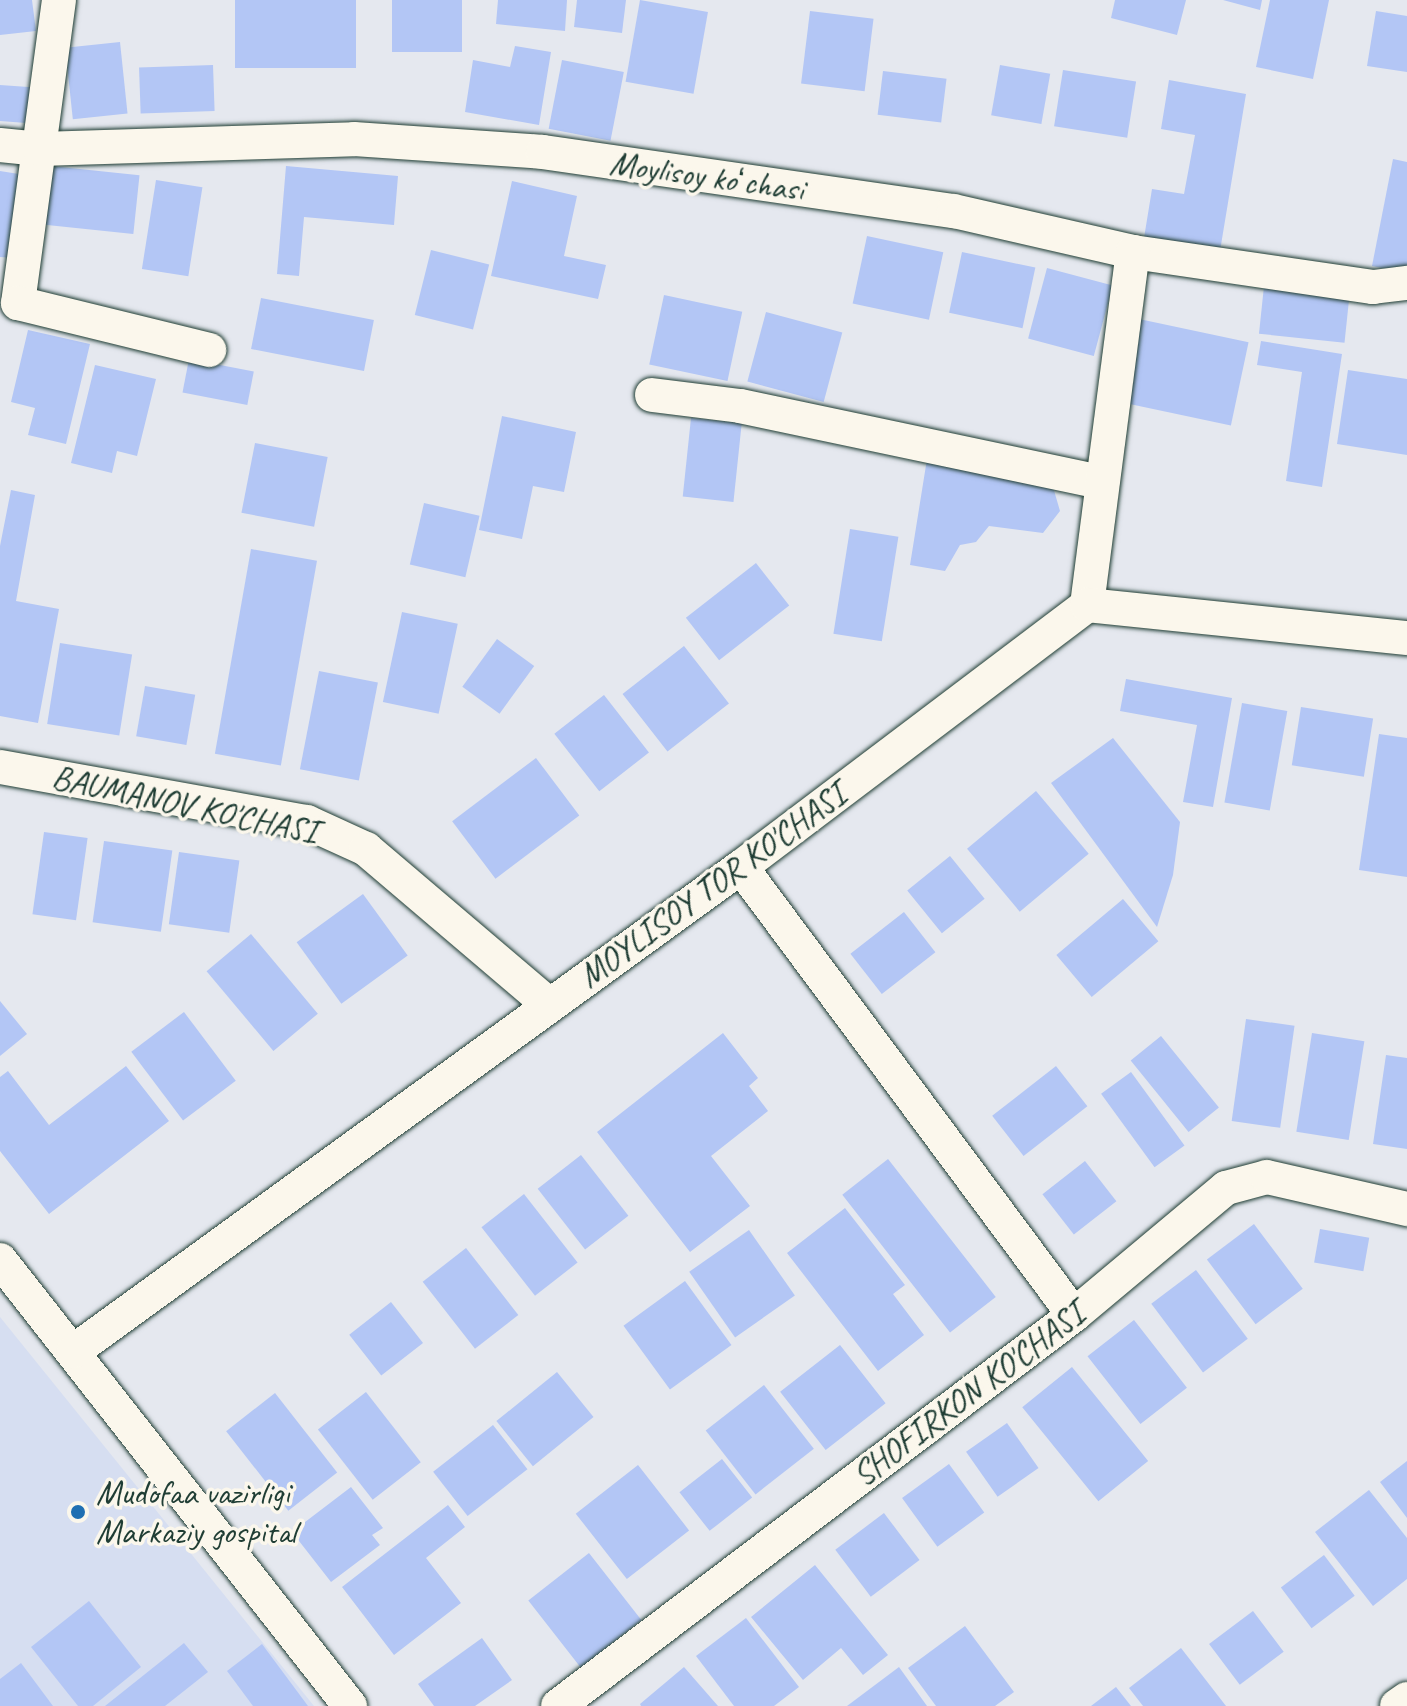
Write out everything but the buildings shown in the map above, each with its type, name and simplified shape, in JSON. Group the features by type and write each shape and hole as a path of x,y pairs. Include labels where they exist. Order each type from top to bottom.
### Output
{"street":[{"path":"59,0 18,303 209,350"},
{"name":"Moylisoy koʻchasi","path":"0,145 40,149 354,139 543,152 954,211 1133,252 1373,287 1407,283"},
{"path":"1133,252 1087,605 1407,638"},
{"path":"652,395 740,406 1102,482"},
{"name":"MOYLISOY TOR KO'CHASI","path":"74,1351 741,867 1087,605"},
{"name":"BAUMANOV KO'CHASI","path":"0,767 307,822 366,849 549,1005"},
{"path":"741,867 1074,1315"},
{"name":"SHOFIRKON KO'CHASI","path":"558,1706 1074,1315 1226,1188 1267,1177 1407,1209"},
{"path":"0,1260 350,1706"},
{"path":"1397,1706 1407,1699"}],"shaded area":[{"name":"Mudofaa vazirligi Markaziy gospital","path":"0,1317 314,1706 0,1706"}],"place":[{"name":"Mudofaa vazirligi Markaziy gospital","path":"78,1512"}]}
